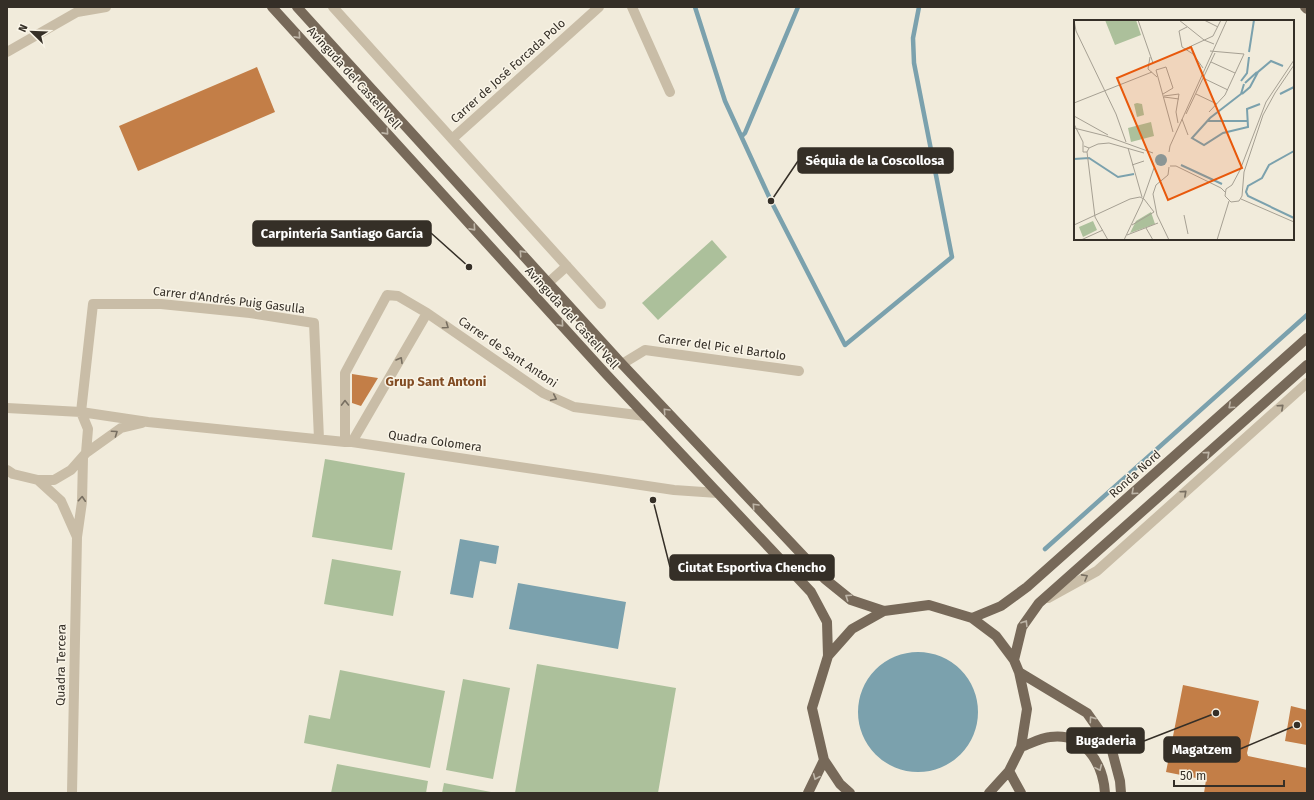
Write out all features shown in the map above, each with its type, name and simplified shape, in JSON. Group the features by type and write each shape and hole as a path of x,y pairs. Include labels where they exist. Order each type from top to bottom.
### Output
{"main road":[{"name":"Avinguda del Castell Vell","path":"272,7 645,416 811,592 827,622 828,656"},
{"name":"Avinguda del Castell Vell","path":"298,7 622,364 825,580 851,600 884,611"},
{"name":"Ronda Nord","path":"972,618 1001,606 1027,587 1307,338"},
{"path":"1014,660 1022,627 1039,603 1307,365"},
{"path":"850,793 840,784 824,760 812,708 828,656 852,629 884,611 929,605 972,618 996,636 1014,660 1019,672 1027,709 1021,747 1009,771 989,793"},
{"path":"1019,672 1087,713 1112,747 1120,781 1121,793"},
{"path":"1021,747 1049,737 1063,736 1078,740 1094,756 1104,780 1105,793"},
{"path":"808,793 824,760"},
{"path":"1009,771 1021,793"}],"street":[{"path":"7,52 77,12 106,7"},
{"path":"334,7 601,304"},
{"name":"Carrer de José Forcada Polo","path":"452,139 598,7"},
{"path":"632,7 670,92"},
{"path":"548,283 567,266"},
{"name":"Carrer de Sant Antoni","path":"349,442 344,373 387,295 398,296 428,313 549,396 574,408 645,416"},
{"name":"Carrer d'Andrés Puig Gasulla","path":"81,412 93,304 161,304 250,313 314,324 320,439"},
{"path":"349,442 428,313"},
{"name":"Carrer del Pic el Bartolo","path":"622,364 645,350 799,371"},
{"path":"1039,603 1097,571 1307,383"},
{"name":"Quadra Colomera","path":"7,408 81,412 148,422 349,442 668,489 718,493"},
{"path":"81,412 88,429 85,456"},
{"name":"Quadra Colomera","path":"7,470 13,474 38,480 54,480 71,470 85,456 121,428 148,422"},
{"name":"Quadra Tercera","path":"72,793 77,537 82,502 85,456"},
{"name":"Quadra Tercera","path":"38,480 61,501 77,537"}],"green space":[{"path":"712,240 727,257 658,320 642,303"},
{"path":"325,459 405,473 392,550 312,537"},
{"path":"332,559 401,571 393,616 324,604"},
{"path":"537,664 676,688 658,793 515,793"},
{"path":"340,670 445,691 430,768 304,743 309,715 330,719"},
{"path":"463,679 510,688 493,779 446,770"},
{"path":"337,764 428,781 426,793 331,793"},
{"path":"444,783 491,792 491,793 442,793"}],"water":[{"path":"460,539 499,546 496,564 480,561 473,598 450,594"},
{"path":"518,583 626,602 618,649 509,629"},
{"path":"918,652 930,653 941,657 951,662 960,670 968,679 973,689 977,700 977,724 973,735 968,745 960,754 951,762 941,767 930,771 918,772 906,771 895,767 885,762 876,754 868,745 863,735 859,724 858,712 859,700 863,689 868,679 876,670 885,662 895,657 906,653"}],"building":[{"path":"257,67 275,112 138,171 119,126"},
{"path":"352,374 378,378 361,406 352,403"},
{"path":"1183,685 1259,701 1247,753 1248,756 1307,768 1307,793 1204,793 1206,780 1166,772"},
{"path":"1291,706 1307,710 1307,745 1285,741"}],"waterway":[{"path":"695,7 725,101 771,201 845,345 952,257 914,63 913,38 919,7"},
{"path":"742,136 745,133 798,7"},
{"path":"1045,549 1307,315"}],"place":[{"name":"Séquia de la Coscollosa","path":"771,201"},
{"name":"Carpintería Santiago García","path":"469,267"},
{"name":"Ciutat Esportiva Chencho","path":"653,500"},
{"name":"Bugaderia","path":"1216,713"},
{"name":"Magatzem","path":"1297,725"}],"district":[{"name":"Grup Sant Antoni","path":"436,381"}]}
